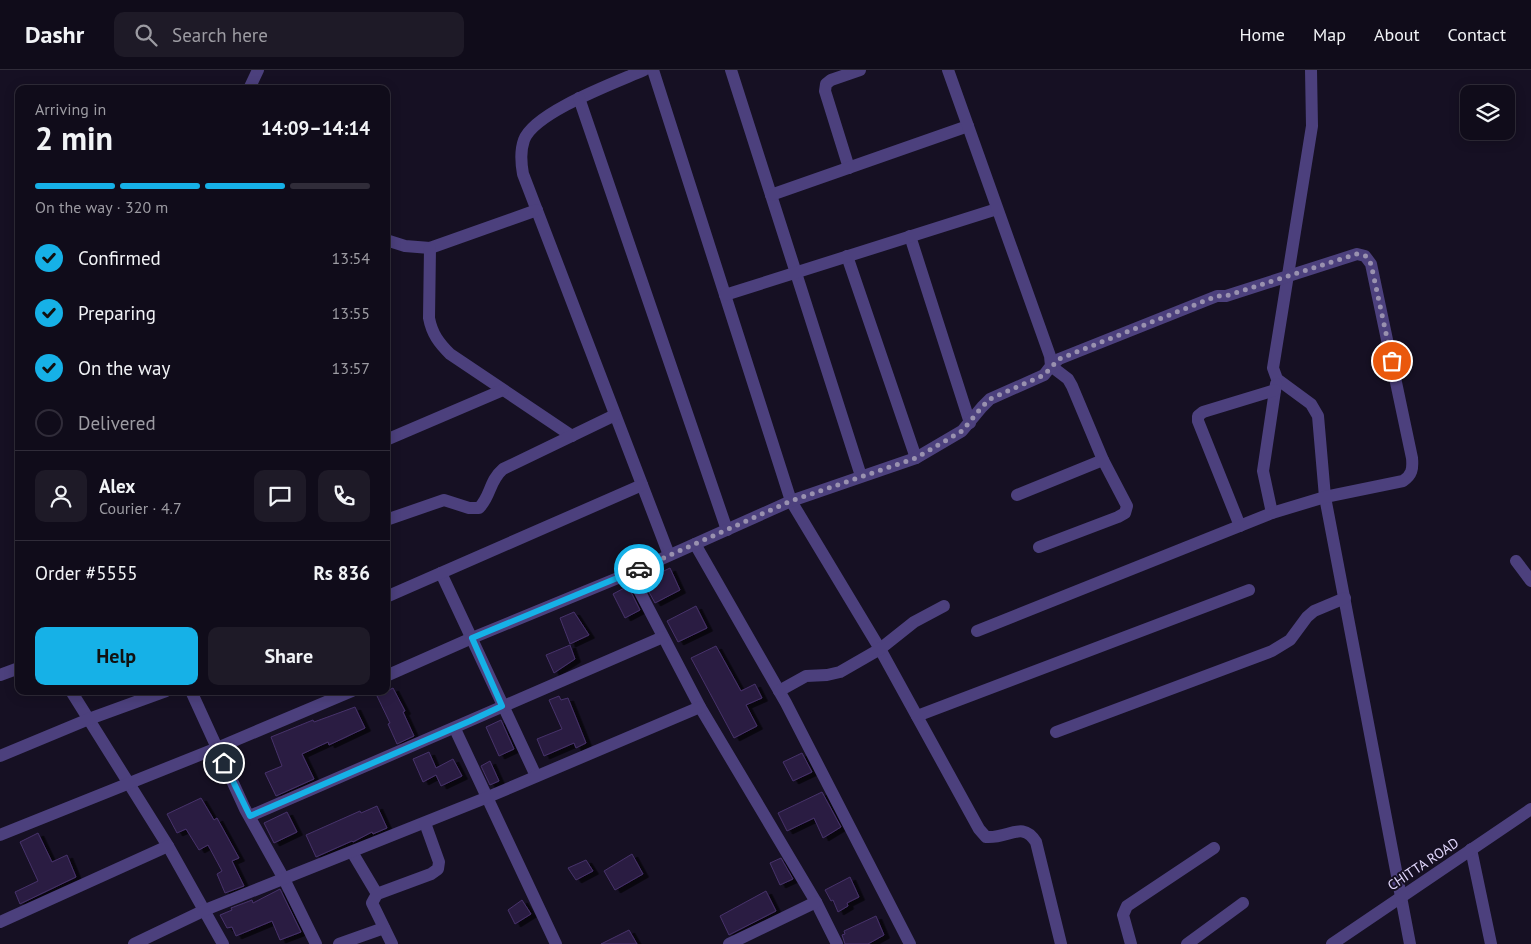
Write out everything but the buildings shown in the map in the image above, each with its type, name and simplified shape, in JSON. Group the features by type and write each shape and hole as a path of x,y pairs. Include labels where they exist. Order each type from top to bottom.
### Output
{"street":[{"path":"251,85 258,70"},
{"path":"644,70 579,98 540,120 525,138 521,157 522,174 669,555"},
{"path":"653,70 791,501 880,649 974,821 986,837 995,838 1024,831 1030,834 1036,842 1061,944"},
{"path":"731,70 861,476"},
{"path":"849,168 825,91 826,84 831,80 860,70"},
{"path":"948,70 1050,356 1051,366 1068,379 1072,386 1103,460 1127,506 1125,513 1118,517 1038,547"},
{"path":"1272,513 1263,471 1276,385 1273,368 1312,126 1311,70"},
{"path":"579,98 727,530"},
{"path":"771,195 968,126"},
{"path":"725,295 997,209"},
{"path":"390,241 405,246 430,248 536,210"},
{"path":"910,236 970,423"},
{"path":"430,248 429,318 431,329 438,342 450,354 572,436"},
{"path":"390,674 472,638 630,573 791,501 916,458 962,431 990,399 1044,375 1059,359 1217,296 1226,296 1357,254 1366,256 1371,264 1412,458 1413,467 1410,476 1403,481 1325,497 1272,513 978,631"},
{"path":"847,256 916,458"},
{"path":"1240,526 1198,421 1198,416 1203,412 1276,385 1311,404 1318,416 1325,497 1410,944"},
{"path":"390,438 503,390"},
{"path":"390,519 444,500 469,508 479,508 485,502 492,481 503,469 615,415"},
{"path":"1017,495 1103,460"},
{"path":"390,595 642,485"},
{"path":"695,544 779,691 910,944"},
{"path":"1516,561 1531,581"},
{"path":"441,573 536,776"},
{"path":"630,573 700,707 816,902 836,944"},
{"path":"917,716 1249,590"},
{"path":"1056,732 1272,651 1290,640 1307,617 1314,611 1345,598"},
{"path":"779,691 806,676 840,672 880,649 914,622 944,606"},
{"path":"250,816 663,637"},
{"path":"0,675 15,669"},
{"path":"74,695 168,846 223,944"},
{"path":"0,756 89,719 155,695"},
{"path":"193,695 250,816 316,944"},
{"path":"0,835 217,748 342,695"},
{"path":"134,944 148,941 205,910 425,823 700,707"},
{"path":"455,728 556,944"},
{"name":"CHITTA ROAD","path":"1332,944 1531,809"},
{"path":"392,944 372,903 377,894 431,874 438,869 439,862 425,823"},
{"path":"0,922 168,846"},
{"path":"1131,944 1123,916 1127,906 1214,848"},
{"path":"1471,849 1491,944"},
{"path":"352,852 377,894"},
{"path":"728,944 816,902"},
{"path":"1186,944 1243,903"},
{"path":"339,944 384,928"}],"way so far":[{"path":"639,569 791,501 916,458 962,431 990,399 1044,375 1059,359 1217,296 1226,296 1357,254 1366,256 1371,264 1392,361"}],"route":[{"path":"224,763 250,816 470,721 502,706 472,638 639,569"}]}
